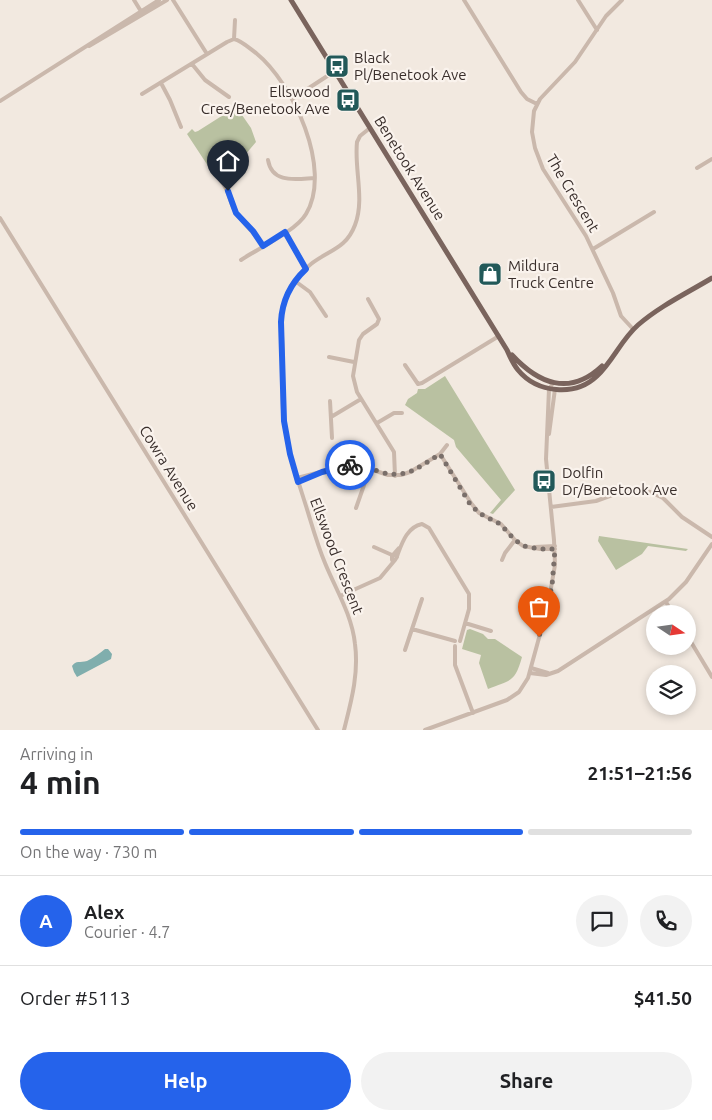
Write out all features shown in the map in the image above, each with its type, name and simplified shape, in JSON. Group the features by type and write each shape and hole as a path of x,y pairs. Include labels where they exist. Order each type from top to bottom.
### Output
{"main road":[{"name":"Benetook Avenue","path":"291,0 522,374 534,383 549,389 568,389 585,384 597,376 611,357"},
{"path":"554,383 569,383 585,378 599,369 633,329 651,315 712,278"},
{"name":"Benetook Avenue","path":"507,350 529,372 543,380 554,383"}],"street":[{"path":"134,0 142,13"},
{"path":"0,101 83,49 103,39 159,0"},
{"path":"142,13 167,0"},
{"path":"173,0 207,54"},
{"path":"464,0 524,97 537,104"},
{"path":"578,0 597,30"},
{"name":"The Crescent","path":"622,0 606,16 575,62 544,93 537,104 532,118 532,132 538,158 548,179 593,249 613,292 621,316 633,329"},
{"path":"234,39 236,20"},
{"path":"142,94 234,39"},
{"path":"234,39 245,44 265,62 281,81 292,99 308,137 314,178 312,199 306,213 297,224 241,260"},
{"path":"192,64 205,80 229,97"},
{"path":"292,99 336,72"},
{"path":"161,83 181,127"},
{"name":"Ellswood Crescent","path":"344,730 353,692 356,659 354,633 341,597 322,556 289,449 284,421 281,322 286,299 295,281 308,268 339,248 355,227 358,214 357,142 360,136 370,128"},
{"path":"697,168 712,159"},
{"path":"268,160 271,170 279,178 314,178"},
{"path":"221,181 228,191 236,213 253,231 263,246"},
{"path":"593,249 654,212"},
{"name":"Cowra Avenue","path":"0,218 318,730"},
{"path":"285,232 308,268"},
{"path":"295,281 310,292 326,316"},
{"path":"368,299 378,315 379,321 360,338 354,362 353,382 361,399 394,452 395,476"},
{"path":"405,365 415,381 418,384 422,383 499,336"},
{"path":"329,357 354,362"},
{"path":"425,730 507,700 522,688 530,670 552,586 555,548 546,469 546,451 549,389 554,383"},
{"path":"546,451 556,390 554,383"},
{"path":"331,416 361,399"},
{"path":"330,401 332,438"},
{"path":"377,423 394,414 402,413"},
{"path":"298,480 352,464 395,476 410,472 440,454 447,445"},
{"path":"440,454 475,510 500,524 515,540 524,546 531,548 555,548"},
{"path":"356,508 370,468"},
{"path":"551,507 596,501 626,490 642,490 663,498 682,517 712,537"},
{"path":"341,597 380,578 390,566 409,531 418,525 424,524 429,528 467,590 470,604 457,643 454,664 472,713"},
{"path":"502,560 515,540"},
{"path":"530,670 550,674 558,671 666,602 686,582 712,544"},
{"path":"374,547 394,557"},
{"path":"405,650 422,599"},
{"path":"464,623 490,632"},
{"path":"412,629 457,643"},
{"path":"696,650 712,677"}],"green space":[{"path":"235,105 251,128 256,142 245,155 215,173 210,169 187,134 192,129 195,132 198,131 228,112"},
{"path":"445,376 515,490 493,514 490,513 501,500 456,447 454,440 405,405 408,399 417,393 418,389 425,389"},
{"path":"599,536 688,549 686,551 648,546 642,554 616,570 598,541"},
{"path":"470,629 483,634 488,639 495,639 522,657 517,671 511,679 488,689 479,663 481,655 462,649 467,630"}],"water":[{"path":"108,649 112,654 111,659 77,677 72,666 74,664 87,661"}],"way so far":[{"path":"350,465 361,466 395,476 410,472 440,454 475,510 483,516 496,521 515,540 524,546 555,549 554,576 539,637"}],"place":[{"name":"Black Pl/Benetook Ave","path":"337,66"},
{"name":"Ellswood Cres/Benetook Ave","path":"348,100"},
{"name":"Mildura Truck Centre","path":"490,274"},
{"name":"Dolfin Dr/Benetook Ave","path":"544,481"}],"route":[{"path":"228,191 236,213 253,231 263,246 285,232 306,269 289,291 283,306 281,322 284,421 287,443 298,482 322,472 350,465"}]}
